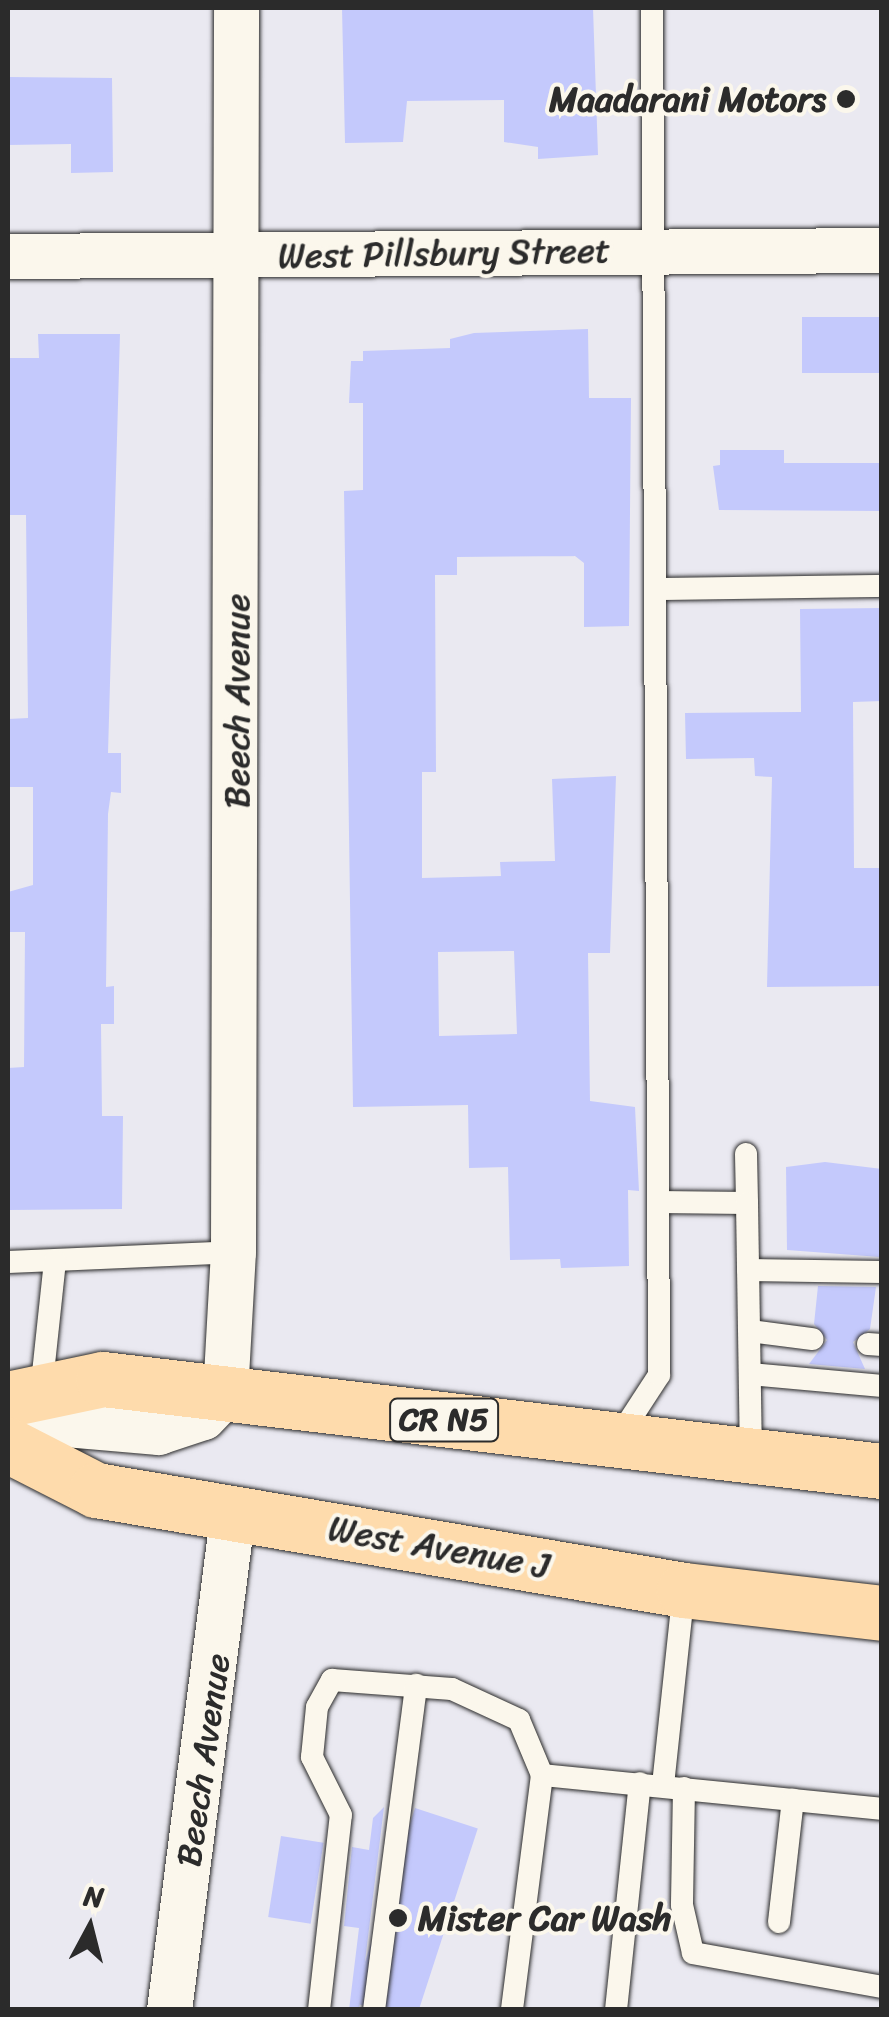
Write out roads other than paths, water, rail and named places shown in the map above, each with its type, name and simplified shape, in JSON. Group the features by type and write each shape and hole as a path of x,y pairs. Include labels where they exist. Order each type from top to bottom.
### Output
{"main road":[{"name":"CR N5","path":"19,1403 103,1380 882,1471"},
{"name":"West Avenue J","path":"8,1445 96,1490 233,1510 684,1590 882,1613"}],"street":[{"name":"Beech Avenue","path":"225,1394 233,1252 240,255 236,8"},
{"name":"West Pillsbury Street","path":"8,256 882,250"},
{"name":"Beech Avenue","path":"169,2010 233,1510"}],"lane":[{"path":"616,1441 659,1375 652,8"},
{"path":"656,589 882,586"},
{"path":"746,1154 751,1456"},
{"path":"658,1202 746,1203"},
{"path":"8,1262 233,1252"},
{"path":"19,1403 55,1261"},
{"path":"748,1270 882,1272"},
{"path":"750,1331 812,1339"},
{"path":"750,1374 882,1386"},
{"path":"616,2010 662,1786 684,1590"},
{"path":"319,2010 341,1814 312,1757 316,1707 332,1680 452,1689 519,1720 542,1774 512,2010"},
{"path":"374,2010 416,1684"},
{"path":"542,1774 882,1809"},
{"path":"662,1786 694,1953 882,1987"},
{"path":"780,1922 793,1800"}],"place":[{"name":"Maadarani Motors","path":"846,99"},
{"name":"Mister Car Wash","path":"398,1918"}]}
